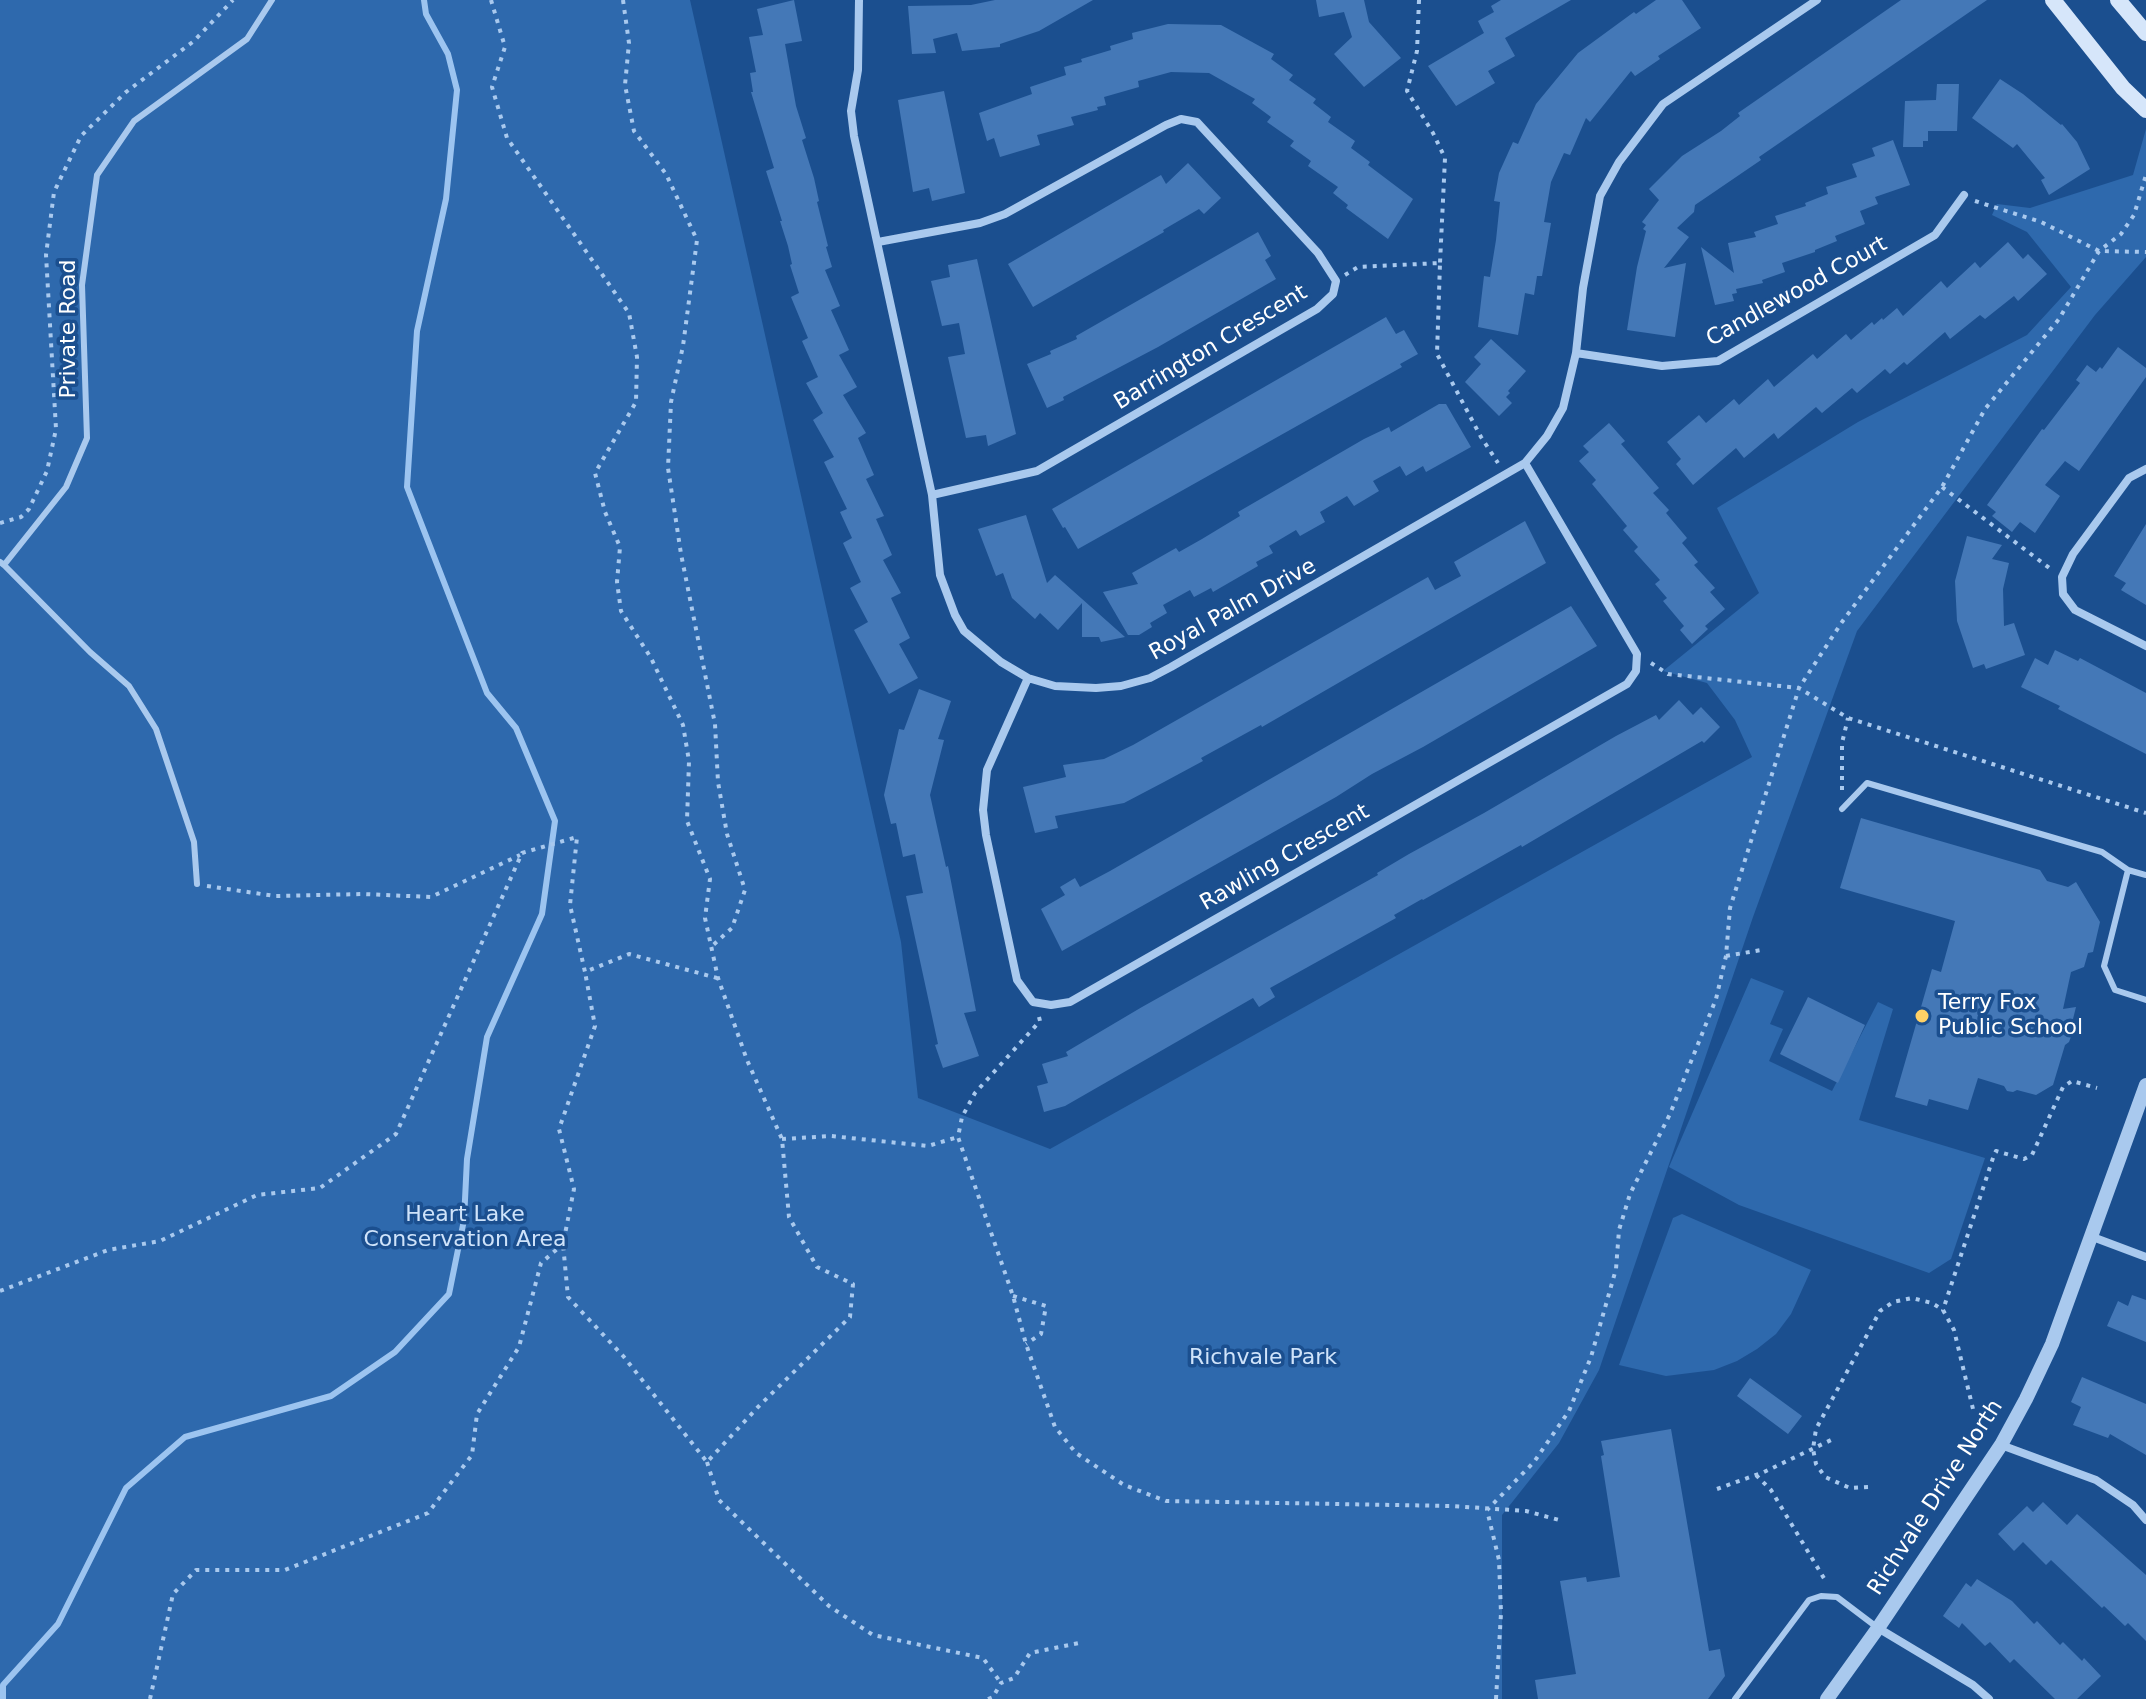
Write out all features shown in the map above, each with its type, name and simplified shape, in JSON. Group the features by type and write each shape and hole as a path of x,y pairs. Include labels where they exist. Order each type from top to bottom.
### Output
{"main road":[{"path":"2053,0 2123,88 2146,110"},
{"path":"2118,0 2146,33"}],"street":[{"name":"Royal Palm Drive","path":"859,0 858,70 851,111 854,136 932,495 940,575 964,631 1001,662 1028,678 1055,686 1096,688 1121,686 1150,678 1525,463 1547,436 1563,408 1576,353 1583,288 1600,196 1619,162 1663,104 1817,0"},
{"name":"Barrington Crescent","path":"878,242 980,223 1005,214 1181,119 1197,122 1318,253 1336,281 1333,294 1317,309 1037,471 932,495"},
{"name":"Candlewood Court","path":"1576,353 1662,366 1718,361 1935,235 1964,195"},
{"path":"1525,463 1637,654"},
{"path":"2146,469 2129,478 2073,554 2062,577 2063,594 2075,610 2146,646"},
{"name":"Rawling Crescent","path":"1038,1003 1051,1005 1070,1002 1627,684 1636,671 1637,654"},
{"path":"1028,678 987,770 983,810 1017,980 1033,1002 1038,1003"},
{"name":"Richvale Drive North","path":"1827,1699 2001,1445 2026,1399 2052,1344 2146,1085"},
{"path":"2090,1236 2146,1257"},
{"path":"2001,1445 2096,1480 2133,1505 2146,1520"},
{"path":"1878,1628 1973,1685 1989,1699"}],"lane":[{"name":"Private Road","path":"197,884 194,842 156,729 129,686 90,652 2,564 66,487 87,438 82,285 97,175 134,121 247,39 272,0"},
{"path":"1842,809 1867,783 2102,852 2128,870 2146,875"},
{"path":"2128,870 2104,966 2115,990 2146,1000"},
{"path":"1735,1699 1809,1600 1821,1596 1837,1597 1878,1628"}],"path":[{"path":"491,0 505,47 492,87 507,138 629,313 637,357 636,402 595,473 605,512 620,547 617,582 621,611 651,658 683,725 689,761 687,821 710,879 705,918 711,947 718,978 747,1060 782,1139 789,1217 817,1267 853,1284 850,1317 707,1462"},
{"path":"623,0 629,43 625,85 634,131 666,174 697,240 690,304 671,402 668,468 681,554 715,724 718,782 727,834 745,890 732,928 711,947"},
{"path":"1419,0 1417,51 1407,91 1445,158 1437,354 1498,463"},
{"path":"1487,1510 1534,1462 1569,1411 1595,1342 1616,1269 1619,1230 1630,1194 1670,1114 1704,1033 1726,956 1730,908 1799,688 1842,622 1942,487 1985,409 2059,319 2099,251 2121,234 2134,215 2146,175"},
{"path":"1964,195 1983,206 2041,222 2099,251 2146,252"},
{"path":"1336,281 1358,267 1440,263"},
{"path":"1942,487 2062,577"},
{"path":"1637,654 1668,674 1799,688 1848,718 2146,813"},
{"path":"1842,809 1842,743 1848,718"},
{"path":"197,884 275,896 363,894 431,897 522,853 577,837 570,905 595,1026 559,1129 574,1189 563,1244 568,1297 624,1357 707,1462 719,1500 829,1606 873,1635 983,1658 1001,1683"},
{"path":"0,1291 108,1250 160,1241 257,1195 320,1188 396,1134 522,853"},
{"path":"1726,956 1761,950"},
{"path":"585,972 629,954 718,978"},
{"path":"1038,1003 1040,1021 975,1093 962,1117 958,1137 1055,1427 1076,1453 1124,1485 1166,1501 1452,1506 1526,1511 1559,1520"},
{"path":"1943,1310 1996,1151 2024,1159 2032,1155 2063,1087 2072,1081 2097,1088"},
{"path":"782,1139 831,1136 928,1146 958,1137"},
{"path":"150,1699 173,1594 196,1570 285,1570 428,1513 472,1455 477,1414 519,1347 541,1263 563,1244"},
{"path":"1013,1296 1053,1307"},
{"path":"1868,1487 1850,1488 1825,1477 1816,1464 1813,1449 1816,1429 1880,1311 1893,1302 1912,1298 1932,1303 1943,1310 1954,1330 1973,1409 1982,1413"},
{"path":"1026,1344 1041,1334 1046,1306"},
{"path":"1717,1489 1756,1475 1831,1440"},
{"path":"1756,1475 1771,1490 1825,1580"},
{"path":"1487,1510 1499,1560 1501,1613 1496,1699"},
{"path":"988,1699 993,1697 1001,1683 1014,1678 1030,1653 1079,1643"}],"green space":[{"name":"Heart Lake Conservation Area","path":"0,0 690,0 901,942 918,1098 1050,1149 1752,757 1735,720 1707,683 1663,671 1759,593 1717,508 1858,422 2027,335 2071,287 2027,232 1992,215 1997,204 2030,208 2133,175 2146,129 2146,257 2095,315 1857,631 1753,917 1599,1370 1559,1443 1502,1515 1502,1699 0,1699"},
{"path":"1751,978 1784,991 1770,1024 1783,1029 1769,1061 1832,1091 1878,1002 1893,1009 1859,1120 1985,1158 1951,1259 1929,1273 1739,1205 1669,1167"},
{"path":"1682,1214 1811,1270 1791,1314 1776,1334 1737,1361 1714,1370 1666,1376 1619,1365 1673,1218"}],"building":[{"path":"794,0 802,41 785,44 796,106 806,138 802,140 814,178 832,267 825,270 840,306 831,310 849,350 839,355 857,387 843,395 866,433 858,438 874,475 866,479 884,516 876,519 892,555 883,560 901,593 891,598 910,638 899,644 918,678 889,694 854,630 868,622 850,588 861,582 843,543 852,538 840,512 847,509 824,462 834,457 813,420 823,413 806,383 818,377 802,341 808,338 791,297 799,293 766,171 774,168 751,92 750,73 756,72 749,37 763,35 757,9"},
{"path":"995,0 1093,0 1039,31 1000,44 1000,47 962,51 957,33 933,39 936,53 912,54 908,6 971,5"},
{"path":"1316,0 1364,0 1369,22 1401,58 1364,87 1334,54 1352,37 1344,12 1319,17"},
{"path":"1501,0 1571,0 1505,38 1515,56 1488,71 1495,83 1456,106 1428,66 1484,33 1478,21 1494,12 1491,6"},
{"path":"1656,0 1682,0 1701,28 1658,56 1660,59 1635,76 1631,71 1590,122 1586,118 1570,155 1564,153 1551,182 1544,222 1551,223 1542,276 1537,276 1534,295 1525,293 1518,335 1478,327 1484,276 1490,277 1496,240 1500,202 1494,201 1499,173 1513,142 1518,144 1536,104 1578,53 1634,12 1636,14"},
{"path":"1901,0 1987,0 1759,157 1761,160 1695,205 1694,212 1677,228 1689,237 1664,268 1686,263 1675,337 1627,330 1646,231 1643,229 1646,225 1642,222 1659,200 1649,189 1682,156 1721,131 1740,116 1738,113"},
{"path":"1168,24 1221,25 1274,54 1271,59 1293,75 1289,80 1316,99 1313,103 1331,117 1328,122 1355,141 1351,148 1413,199 1388,239 1346,208 1348,205 1333,193 1338,187 1308,166 1311,161 1290,146 1294,141 1267,122 1271,117 1252,103 1255,99 1209,73 1171,72 1138,81 1139,87 1104,97 1106,105 1097,107 1098,110 1071,117 1074,125 1037,135 1040,145 1000,157 994,138 987,141 979,113 1032,94 1030,87 1066,75 1064,67 1133,39 1132,33"},
{"path":"2000,79 2062,124 2077,142 2090,169 2049,195 2041,180 2045,178 2017,144 2013,148 1972,118"},
{"path":"1937,84 1959,84 1957,131 1928,131 1928,141 1923,141 1923,147 1903,147 1905,101 1936,100"},
{"path":"944,91 965,193 932,201 929,188 913,192 898,100"},
{"path":"1893,140 1910,185 1875,197 1878,204 1860,211 1865,224 1835,236 1837,241 1815,252 1782,263 1785,272 1762,280 1763,283 1736,289 1737,293 1732,294 1734,301 1715,305 1701,247 1734,273 1728,243 1756,237 1754,232 1778,224 1775,216 1806,206 1805,203 1828,194 1826,187 1857,177 1852,164 1875,156 1872,148"},
{"path":"1188,163 1221,198 1204,214 1199,209 1033,307 1008,264 1161,175 1166,184"},
{"path":"1258,232 1271,256 1265,260 1276,279 1047,408 1027,364 1051,354 1050,351 1077,339 1076,336"},
{"path":"2008,242 2023,259 2028,254 2047,274 2018,301 2014,296 1985,319 1980,315 1950,339 1945,332 1907,365 1904,362 1890,374 1885,369 1857,393 1852,388 1822,413 1816,407 1778,439 1774,433 1744,458 1736,448 1693,485 1676,464 1681,459 1667,442 1699,415 1706,423 1734,399 1739,405 1768,379 1774,387 1813,354 1817,359 1846,334 1851,340 1872,322 1874,325 1883,320 1897,308 1903,316 1941,281 1947,288 1975,262 1980,268"},
{"path":"977,259 1016,434 988,446 986,435 966,438 948,357 965,354 959,323 942,326 931,281 950,277 948,265"},
{"path":"1386,317 1396,334 1404,330 1418,354 1400,364 1402,367 1078,549 1063,528 1052,509"},
{"path":"1491,339 1526,371 1508,391 1510,393 1506,397 1512,403 1499,416 1465,382 1481,364 1474,357"},
{"path":"2118,347 2146,368 2146,377 2079,471 2065,461 2045,485 2060,496 2035,533 2020,522 2012,532 1992,516 1996,512 1987,505 2080,383 2076,380 2087,365 2096,372 2100,367 2102,369"},
{"path":"1439,404 1446,404 1471,447 1426,472 1423,466 1406,476 1400,466 1373,481 1379,491 1354,506 1347,496 1320,512 1325,522 1300,536 1296,530 1269,546 1273,553 1256,562 1258,566 1213,592 1211,588 1194,597 1190,590 1163,605 1167,613 1150,623 1152,627 1139,635 1128,635 1103,592 1138,584 1132,573 1176,548 1179,552 1202,539 1240,516 1238,512 1364,439 1389,427 1391,432"},
{"path":"1609,423 1625,441 1621,444 1659,488 1653,493 1669,510 1666,513 1687,538 1682,543 1698,562 1694,565 1715,588 1710,592 1725,609 1705,626 1708,629 1692,644 1680,630 1684,626 1663,601 1667,598 1655,584 1660,580 1634,551 1638,547 1623,530 1627,526 1592,484 1596,480 1579,461 1589,452 1583,446"},
{"path":"1026,515 1047,583 1055,575 1125,637 1101,642 1099,637 1082,637 1082,603 1058,630 1040,613 1035,619 1012,598 1003,573 996,576 978,529"},
{"path":"1525,521 1546,563 1262,727 1201,758 1203,761 1164,782 1124,803 1055,816 1058,828 1035,833 1023,787 1066,777 1063,765 1104,759 1133,745 1428,577 1435,590 1461,576 1454,562"},
{"path":"2146,524 2146,605 2121,590 2126,583 2114,576"},
{"path":"1967,536 2002,545 1992,559 2009,563 2003,589 2004,626 2014,623 2025,655 1986,669 1984,664 1973,668 1957,621 1955,581"},
{"path":"1571,606 1597,646 1062,951 1041,909 1065,895 1060,887 1075,878 1080,887 1110,871"},
{"path":"2055,650 2078,661 2080,658 2146,693 2146,754 2021,687 2035,658 2048,665"},
{"path":"919,689 951,701 938,739 944,740 930,795 948,866 976,1011 964,1013 979,1056 943,1068 935,1045 938,1044 906,896 923,893 915,854 903,857 896,823 891,824 884,795 899,729 904,730"},
{"path":"1679,700 1693,715 1701,707 1720,727 1704,743 1702,741 1522,847 1422,899 1394,915 1396,918 1270,988 1275,997 1259,1007 1253,998 1065,1106 1044,1112 1037,1086 1048,1083 1042,1064 1068,1056 1066,1052 1142,1007 1378,875 1409,854 1616,736 1656,715 1659,720"},
{"path":"1861,818 2040,870 2047,881 2068,887 2076,882 2100,922 2093,952 2088,953 2084,967 2071,972 2063,1009 2076,1007 2070,1031 2072,1034 2065,1045 2053,1085 2036,1095 2007,1091 2004,1086 1978,1078 1968,1110 1929,1099 1927,1106 1895,1097 1932,969 1941,972 1955,921 1840,888"},
{"path":"1808,997 1865,1025 1838,1083 1780,1054"},
{"path":"2132,1295 2146,1300 2146,1342 2107,1326 2118,1301 2128,1306"},
{"path":"2082,1377 2146,1404 2146,1455 2110,1434 2108,1438 2073,1425 2081,1407 2071,1402"},
{"path":"1750,1378 1802,1416 1788,1434 1737,1396"},
{"path":"1671,1429 1709,1651 1720,1649 1725,1676 1708,1699 1538,1699 1535,1680 1576,1674 1560,1581 1586,1577 1587,1582 1620,1577 1601,1441"},
{"path":"2043,1502 2067,1525 2077,1514 2146,1575 2146,1641 2128,1623 2125,1626 2104,1606 2102,1608 2051,1560 2046,1565 2023,1542 2014,1551 1998,1534 2027,1506 2033,1512"},
{"path":"1977,1579 2012,1601 2034,1624 2037,1621 2060,1645 2063,1642 2101,1676 2077,1699 2055,1699 2014,1659 2010,1663 1990,1642 1985,1646 1962,1623 1959,1628 1943,1616 1966,1583 1971,1587"}],"waterway":[{"path":"3,1699 3,1685 58,1624 126,1488 185,1437 331,1396 395,1352 449,1294 464,1220 467,1159 487,1037 542,914 555,821 516,728 487,693 407,487 417,331 446,199 457,90 448,54 426,14 424,0"}],"place":[{"name":"Terry Fox Public School","path":"1922,1016"}],"park label":[{"name":"Richvale Park","path":"1263,1358"}]}
